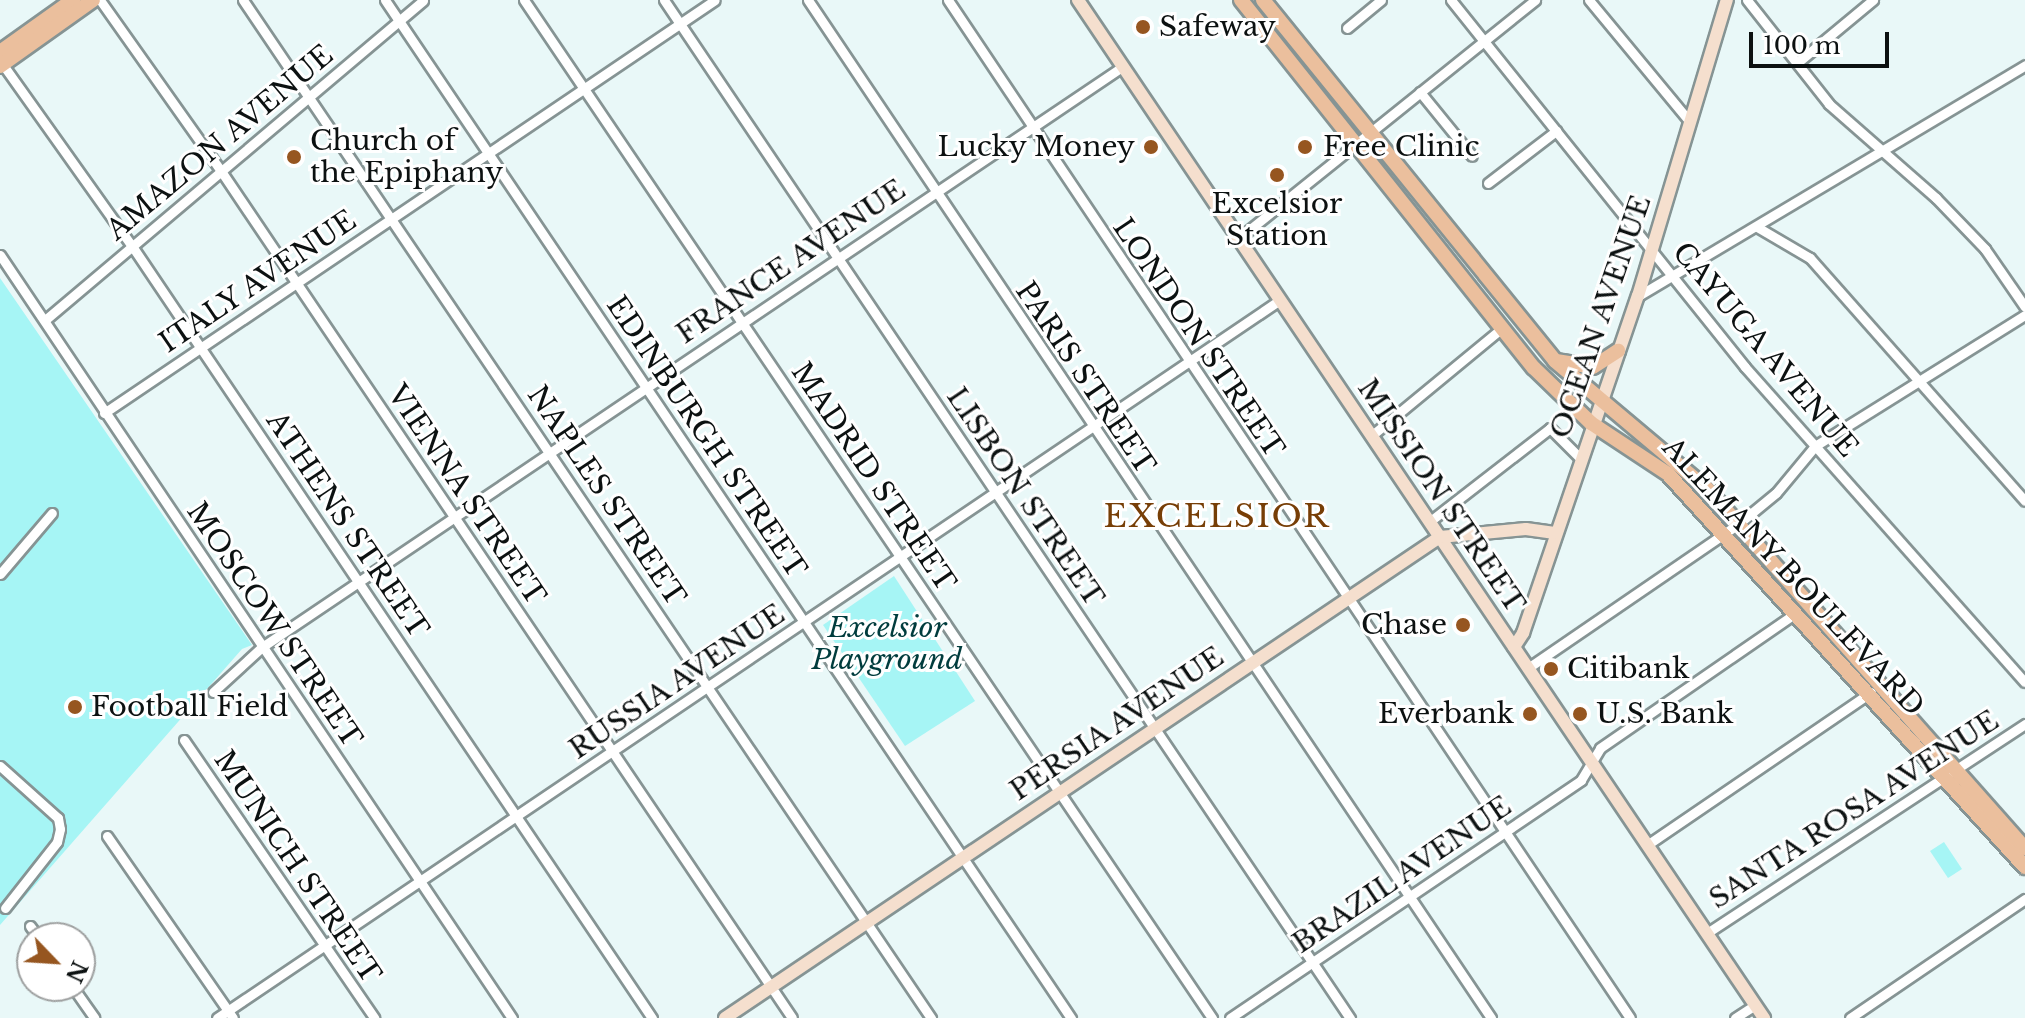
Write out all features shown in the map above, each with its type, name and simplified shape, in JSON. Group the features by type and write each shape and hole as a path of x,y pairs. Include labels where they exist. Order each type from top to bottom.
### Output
{"main road":[{"path":"1,61 73,0"},
{"path":"1,61 93,0"},
{"name":"MISSION STREET","path":"1078,0 1764,1018"},
{"name":"ALEMANY BOULEVARD","path":"1241,0 1534,368 1591,423 1668,474 1793,615 2025,848"},
{"name":"ALEMANY BOULEVARD","path":"1263,0 1555,361 1599,401 1677,458 1948,771 2025,867"},
{"name":"OCEAN AVENUE","path":"1514,647 1523,633 1579,457 1638,296 1727,0"},
{"path":"1555,361 1593,367 1618,351"},
{"name":"PERSIA AVENUE","path":"725,1018 1440,537 1526,529 1555,533"}],"street":[{"name":"VIENNA STREET","path":"100,0 221,171 792,1018"},
{"name":"NAPLES STREET","path":"243,0 393,217 931,1018"},
{"name":"EDINBURGH STREET","path":"385,0 1071,1018"},
{"name":"AMAZON AVENUE","path":"45,320 423,0"},
{"name":"MADRID STREET","path":"524,0 1212,1018"},
{"name":"LISBON STREET","path":"664,0 1350,1018"},
{"name":"ITALY AVENUE","path":"104,413 715,0"},
{"name":"PARIS STREET","path":"808,0 1092,428 1491,1018"},
{"name":"LONDON STREET","path":"948,0 1029,128 1630,1018"},
{"path":"1347,28 1381,0"},
{"name":"CAYUGA AVENUE","path":"1451,0 1673,277 1815,446 2025,682"},
{"path":"1239,238 1369,130 1535,0"},
{"path":"1589,0 1690,122"},
{"path":"1747,0 1829,104 1985,249 2025,307"},
{"path":"1797,63 1873,0"},
{"name":"ATHENS STREET","path":"1,61 132,246 652,1018"},
{"path":"1638,296 2025,65"},
{"name":"FRANCE AVENUE","path":"213,692 262,647 1122,67"},
{"path":"1420,92 1472,156"},
{"path":"1488,183 1556,131"},
{"path":"1757,227 1810,258 2025,501"},
{"name":"MOSCOW STREET","path":"0,255 512,1018"},
{"name":"RUSSIA AVENUE","path":"217,1018 231,1014 420,881 1280,300"},
{"path":"1528,668 1737,525 1776,493 1815,446 2025,315"},
{"path":"1371,436 1502,328"},
{"path":"1429,522 1550,428 1579,457"},
{"path":"0,574 52,513"},
{"name":"BRAZIL AVENUE","path":"1230,1018 1585,777 1600,748 1793,615"},
{"path":"1647,845 1871,692"},
{"name":"SANTA ROSA AVENUE","path":"1707,933 1948,771 2025,724"},
{"name":"MUNICH STREET","path":"184,740 374,1018"},
{"path":"0,766 58,818 60,829 57,842 5,908"},
{"path":"107,836 231,1014"},
{"path":"1850,1018 2025,899"},
{"path":"1735,1018 1755,1005"}],"green space":[{"path":"0,278 252,645 242,649 0,925"},
{"name":"Excelsior Playground","path":"894,576 975,701 905,746 823,625"},
{"path":"1944,842 1962,869 1948,878 1930,851"}],"place":[{"name":"Safeway","path":"1143,27"},
{"name":"Lucky Money","path":"1151,147"},
{"name":"Free Clinic","path":"1305,147"},
{"name":"Church of the Epiphany","path":"294,157"},
{"name":"Excelsior Station","path":"1277,175"},
{"name":"Chase","path":"1463,625"},
{"name":"Citibank","path":"1551,669"},
{"name":"Football Field","path":"75,707"},
{"name":"Everbank","path":"1530,714"},
{"name":"U.S. Bank","path":"1580,714"}],"district":[{"name":"EXCELSIOR","path":"1217,516"}]}
